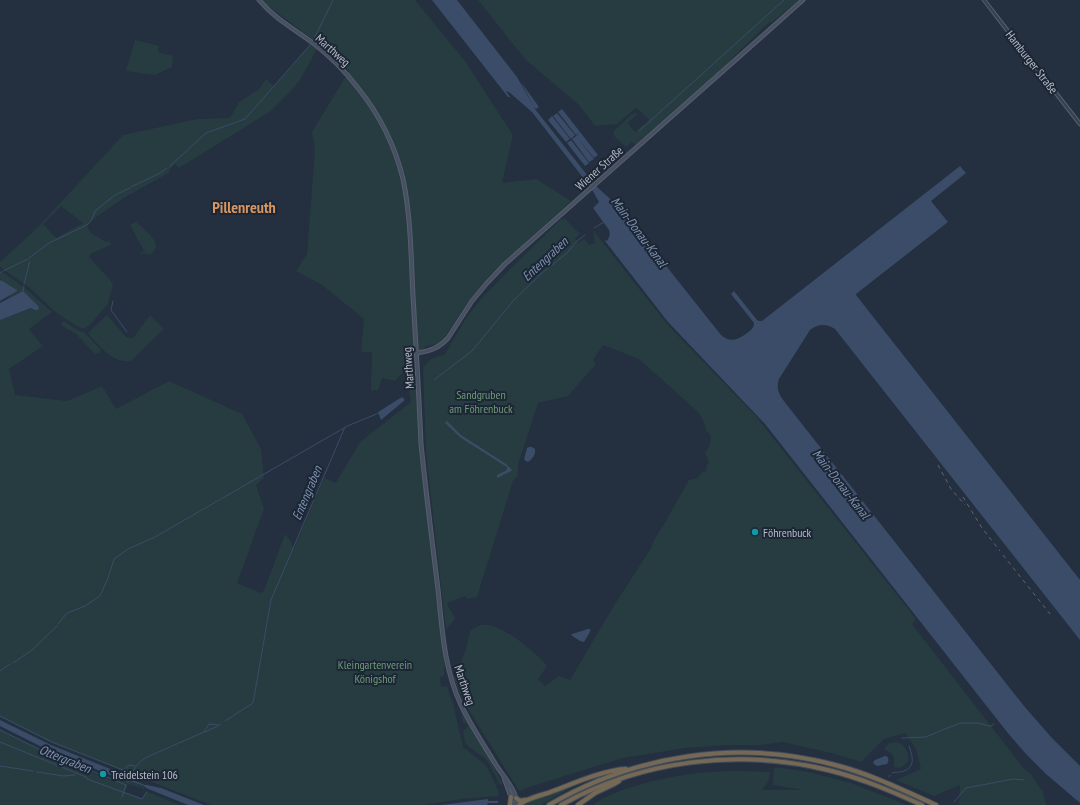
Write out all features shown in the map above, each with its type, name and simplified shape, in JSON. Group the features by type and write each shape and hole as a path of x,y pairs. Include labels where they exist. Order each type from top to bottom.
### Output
{"highway":[{"path":"549,805 582,787 630,769 677,758 714,753 784,755 823,762 880,780 936,805"},
{"path":"561,805 591,790 622,778 664,767 698,761 730,759 763,760 797,764 835,772 879,787 922,805"},
{"path":"517,805 600,775 618,770 630,769"},
{"path":"578,805 595,793 614,784 622,778"},
{"path":"510,805 513,796 520,801 531,799"}],"main road":[{"name":"Marthweg","path":"259,0 272,14 314,44 341,68 357,87 381,123 391,143 400,170 407,202 410,238 421,441 425,486 439,601 449,667 453,684 461,704 475,730 508,781 517,805"},
{"name":"Wiener Straße","path":"417,354 434,349 443,343 468,306 490,278 528,242 803,0"}],"street":[{"name":"Hamburger Straße","path":"984,0 1080,124"}],"green space":[{"path":"262,0 415,0 465,61 513,135 502,183 536,179 571,201 490,275 469,301 445,337 437,344 426,346 395,381 382,378 378,390 371,390 372,352 361,352 364,319 322,285 296,271 307,254 315,149 312,132 349,71 337,56 338,53 332,49 330,52"},
{"path":"478,0 799,0 772,22 770,22 731,59 730,62 635,145 632,142 626,147 614,136 614,131 636,112 637,114 628,123 635,132 649,120 641,112 636,108 617,124 595,126 579,105 525,59"},
{"path":"135,40 159,46 158,52 173,56 172,67 155,75 126,71"},
{"path":"310,45 317,49 300,80 271,111 179,168 175,164 169,170 170,172 124,198 91,221 87,226 91,233 106,242 109,241 111,245 92,253 89,257 113,285 108,304 89,326 81,328 75,325 54,311 31,289 0,267 0,262 38,227 123,135 197,119 230,118 239,102 259,89 266,79 274,86","holes":["61,206 83,223 56,238 43,224"]},
{"name":"Sandgruben am Föhrenbuck","path":"564,218 580,234 575,238 578,243 584,239 588,245 595,243 593,230 668,325 755,415 916,619 912,624 1025,770 1030,773 1043,792 1047,805 959,805 960,785 934,796 896,780 921,769 916,749 905,733 884,739 861,762 831,753 783,742 761,745 730,745 685,748 623,758 519,791 462,699 454,678 466,649 470,631 481,625 489,625 498,628 517,639 547,666 538,679 545,686 559,676 570,680 615,604 651,548 655,538 689,480 698,478 702,472 706,471 707,464 709,463 705,453 711,440 711,437 707,432 698,412 639,359 603,345 593,360 596,364 568,396 538,403 518,465 518,475 513,481 477,597 467,599 465,596 447,603 455,619 446,630 426,453 423,367 431,359 445,354 466,318 482,298 561,219 562,220"},
{"path":"136,222 149,233 156,244 156,248 150,255 145,253 139,255 144,251 130,225"},
{"name":"Kleingartenverein Königshof","path":"0,270 25,288 52,312 29,329 43,346 9,369 15,395 67,401 102,386 116,409 169,381 242,414 261,449 264,478 256,485 264,509 237,583 261,593 264,591 285,534 290,540 294,549 324,478 336,483 360,442 411,402 407,379 415,371 419,439 445,661 444,676 440,677 441,687 447,686 453,703 463,747 487,767 499,792 498,796 462,799 424,805 211,805 52,743 0,717 0,320 32,308 23,291 9,298 8,295 17,290 1,280"},
{"path":"107,315 127,338 133,338 150,315 164,329 131,361 118,360 106,353 88,333"},
{"path":"64,321 79,331 84,332 101,350 99,353 95,354 76,334 62,326 61,324"},
{"path":"460,707 503,784 500,785 487,760 469,747 465,742 463,731 468,726 466,723 463,723"},
{"path":"0,729 31,745 70,762 71,764 115,782 117,778 128,782 130,781 144,787 144,789 128,784 125,792 142,798 146,791 179,805 0,805"},
{"path":"895,742 904,746 908,756 908,762 900,768 894,767 894,757 890,752 885,750 889,743"},
{"path":"774,767 809,772 851,783 907,805 593,805 598,801 620,791 638,785 671,777 703,772 770,772 768,782 762,790 803,790 773,785"},
{"path":"574,786 541,805 524,805 531,801"}],"water":[{"name":"Main-Donau-Kanal","path":"432,0 457,0 517,77 533,105 521,82 539,107 536,109 534,107 535,109 595,185 621,209 721,335 731,340 740,337 751,330 754,325 731,294 734,291 757,320 762,321 960,166 966,173 931,201 948,222 856,295 1080,580 1080,640 835,329 822,325 816,326 810,330 779,379 778,390 787,405 1024,706 1051,737 1080,766 1080,803 1046,774 1007,732 765,424 668,322 605,241 607,241 609,237 609,230 593,208 599,202 591,188 532,112 506,91 510,97 508,97"},
{"path":"562,109 580,132 576,135 558,112"},
{"path":"557,113 575,135 571,139 553,116"},
{"path":"552,116 570,139 566,142 548,120"},
{"path":"580,132 598,155 594,158 576,136"},
{"path":"576,136 594,159 589,162 572,139"},
{"path":"571,140 589,163 585,166 567,143"},
{"path":"1,280 17,291 0,301 0,281"},
{"path":"23,291 39,307 38,310 31,308 0,320 0,303"},
{"path":"402,397 405,400 381,420 378,412"},
{"path":"447,421 461,435 506,464 512,470 497,478 497,475 507,470 507,467 461,438 445,423"},
{"path":"529,447 535,449 535,453 528,462 524,459 527,448"},
{"path":"590,629 590,632 584,642 571,635 572,634"},
{"path":"0,720 51,745 130,777 130,779 145,785 161,788 204,805 188,805 144,786 130,781 128,782 48,750 0,726"},
{"path":"885,756 888,759 887,764 877,766 874,764 873,762 875,760"},
{"path":"488,799 488,801 498,801 498,803 488,803 487,805 441,805"}],"waterway":[{"path":"314,39 333,0"},
{"name":"Entengraben","path":"639,131 784,0"},
{"path":"170,166 206,133 245,119 311,44"},
{"path":"131,187 167,168"},
{"path":"29,258 49,243 87,225 91,221 95,211 115,195 130,188"},
{"name":"Entengraben","path":"594,228 604,222"},
{"name":"Entengraben","path":"434,380 472,351 513,301 585,235"},
{"path":"3,271 28,259"},
{"path":"24,284 30,261"},
{"path":"23,291 24,286"},
{"path":"113,301 111,310 127,332"},
{"name":"Entengraben","path":"225,721 253,703 271,600 345,427 379,413"},
{"path":"58,624 67,613 85,606 100,596 114,559 128,549 155,537 344,428"},
{"path":"13,663 32,650 57,626"},
{"path":"0,671 10,664"},
{"path":"0,716 52,742 123,770 129,765 135,766"},
{"path":"902,738 926,737 961,723 978,723 989,726 994,724"},
{"path":"131,775 138,765 147,757 204,732 209,724 221,724"},
{"path":"205,732 218,726"},
{"path":"0,730 47,753 126,785"},
{"name":"Ottergraben","path":"0,742 86,777 87,779 142,799 147,792"},
{"path":"892,773 906,770 911,765 912,754 909,746"},
{"name":"Ottergraben","path":"48,758 64,767"},
{"name":"Ottergraben","path":"0,766 33,771"},
{"path":"37,772 64,776 75,775"},
{"path":"954,802 966,788 1013,779 1024,780"},
{"name":"Ottergraben","path":"122,797 126,785"}],"railway":[{"path":"938,465 951,489 965,505"},
{"path":"963,497 982,528 1000,551"},
{"path":"1003,555 1050,614"}],"place":[{"name":"Föhrenbuck","path":"755,532"},
{"name":"Treidelstein 106","path":"103,774"}],"district":[{"name":"Pillenreuth","path":"244,207"}]}
